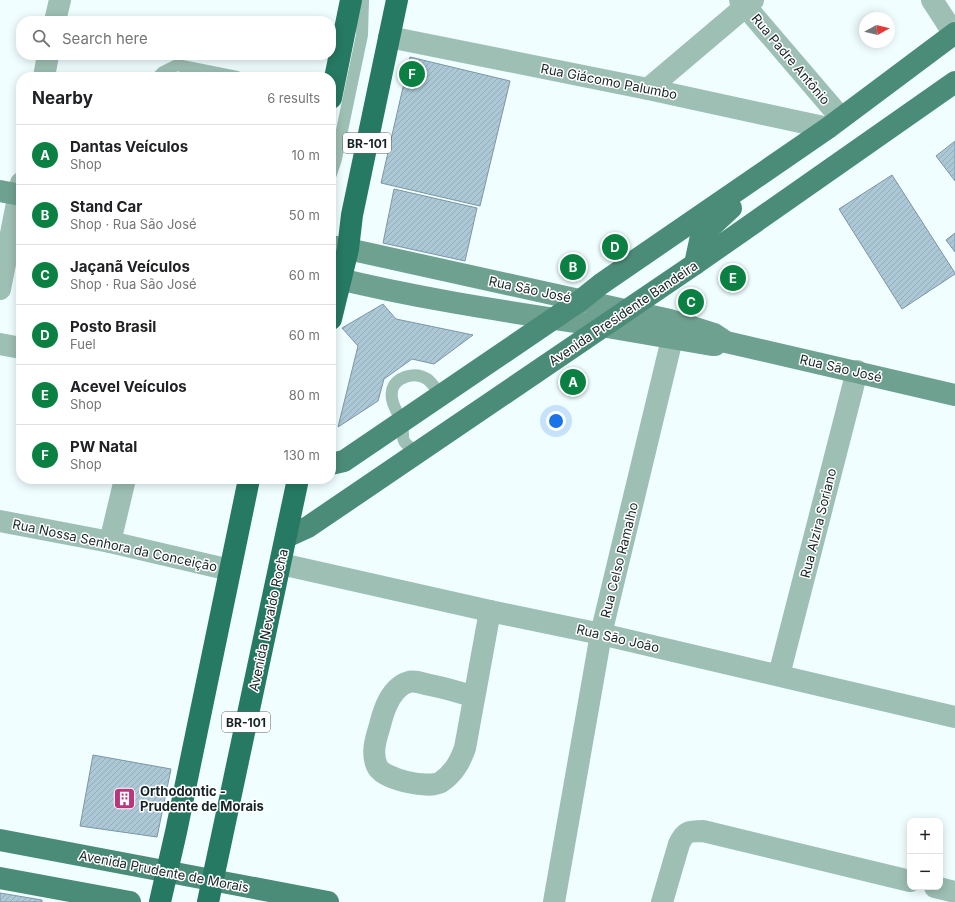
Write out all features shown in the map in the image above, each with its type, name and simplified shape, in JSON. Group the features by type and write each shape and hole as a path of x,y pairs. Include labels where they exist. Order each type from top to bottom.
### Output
{"highway":[{"path":"336,74 351,0"},
{"name":"BR-101","path":"336,270 339,247 352,215 397,0"},
{"path":"160,902 176,832 248,484"},
{"name":"Avenida Nevaldo Rocha","path":"208,902 297,484"}],"main road":[{"path":"336,463 344,461 581,300 601,284 835,123 955,34"},
{"name":"Avenida Presidente Bandeira","path":"286,537 308,527 557,358 695,264 955,82"},
{"path":"695,264 701,236 791,154"},
{"name":"Rua São José","path":"339,247 670,320 714,334 726,342 955,394"},
{"name":"Rua São José","path":"336,278 368,286 672,339 712,345 726,342"},
{"name":"Avenida Prudente de Morais","path":"0,840 328,902"},
{"path":"0,878 130,902"}],"street":[{"path":"56,16 60,0"},
{"path":"932,0 955,34"},
{"path":"648,89 746,2"},
{"name":"Rua Padre Antônio","path":"746,2 835,123"},
{"name":"Rua Giácomo Palumbo","path":"389,37 648,89 835,123"},
{"path":"45,72 47,60"},
{"path":"0,289 15,191"},
{"name":"Rua Celso Ramalho","path":"554,902 601,634 672,339"},
{"path":"0,344 16,347"},
{"name":"Rua Alzira Soriano","path":"779,675 857,371"},
{"path":"110,542 125,484"},
{"name":"Rua Nossa Senhora da Conceição","path":"0,521 110,542 230,570"},
{"name":"Rua São João","path":"281,564 490,611 601,634 955,717"},
{"path":"474,697 444,687 416,682 410,682 400,686 392,694 382,718 374,744 377,767 382,773 389,777 412,783 434,784 448,777 460,762 465,748 490,611"},
{"path":"662,902 679,844 683,835 691,831 703,831 907,880"},
{"path":"943,889 955,892"}],"lane":[{"path":"336,159 362,35 363,0"},
{"path":"162,72 177,65 211,72"},
{"path":"418,452 407,446 403,440 401,421 394,406 392,391 394,385 405,376 412,375 424,377 440,395"}],"building":[{"path":"410,57 510,81 480,206 381,183"},
{"path":"955,141 955,181 936,156"},
{"path":"892,175 955,273 902,309 839,209"},
{"path":"394,189 477,208 465,261 383,243"},
{"path":"955,233 955,252 946,240"},
{"path":"383,304 396,319 473,335 434,364 412,359 384,379 378,401 338,427 358,346 342,328"},
{"name":"Orthodontic - Prudente de Morais","path":"93,755 171,769 157,837 80,826"},
{"path":"0,893 42,900 42,902 0,902"}],"place":[{"name":"PW Natal","path":"412,74"},
{"name":"Posto Brasil","path":"615,247"},
{"name":"Stand Car","path":"573,267"},
{"name":"Acevel Veículos","path":"733,278"},
{"name":"Jaçanã Veículos","path":"691,302"},
{"name":"Dantas Veículos","path":"573,382"},
{"name":"Orthodontic - Prudente de Morais","path":"125,798"}]}
